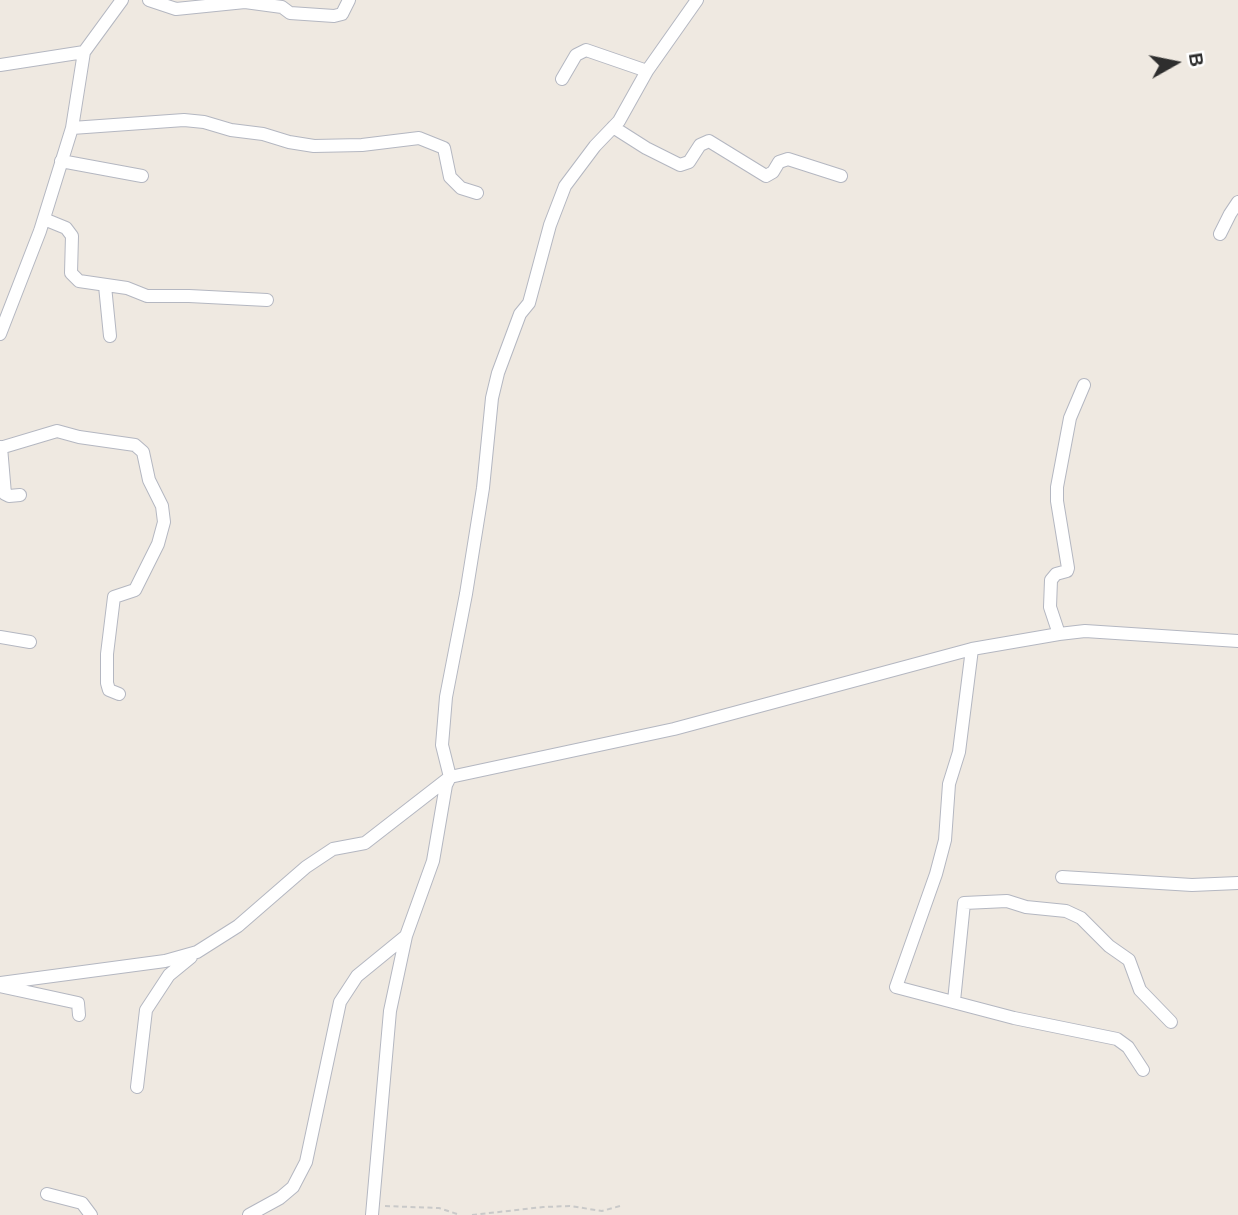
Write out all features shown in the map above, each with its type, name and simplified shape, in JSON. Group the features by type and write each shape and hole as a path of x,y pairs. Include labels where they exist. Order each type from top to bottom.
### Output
{"street":[{"path":"0,334 44,219 72,128 84,52 122,0"},
{"path":"149,0 176,9 245,2 282,7 290,13 334,16 342,13 349,0"},
{"path":"372,1210 387,1033 406,936 433,861 446,785 450,777 442,745 446,698 467,594 483,488 492,398 498,373 516,323 529,303 558,201 565,186 595,146 619,121 647,71 697,0"},
{"path":"562,79 576,55 586,50 647,71"},
{"path":"0,65 84,52"},
{"path":"72,128 184,120 314,146 362,145 419,138 444,148 450,177 461,188 477,193"},
{"path":"613,127 680,165 689,162 700,145 709,141 766,176 773,172 779,162 788,159 841,176"},
{"path":"61,161 142,176"},
{"path":"1220,234 1238,202"},
{"path":"44,219 66,228 72,236 71,268 74,278 127,288 147,296 267,300"},
{"path":"106,286 110,336"},
{"path":"1059,634 1051,607 1051,580 1068,568 1057,487 1070,418 1084,385"},
{"path":"20,495 5,494 1,448 57,431 135,445 143,452 149,480 162,506 164,522 158,544 135,590 114,597 107,654 107,683 109,690 119,694"},
{"path":"137,1087 146,1010 169,975 197,952 238,926 306,867 333,849 365,844 450,777 505,763 674,729 972,649 1086,631 1238,641"},
{"path":"0,638 30,642"},
{"path":"972,649 961,742 949,784 945,840 896,987 954,1000 1014,1018 1117,1039 1128,1047 1143,1070"},
{"path":"1062,877 1192,885 1238,883"},
{"path":"954,1000 964,903 1007,901 1026,907 1066,911 1081,918 1108,946 1129,960 1140,990 1171,1022"},
{"path":"249,1215 288,1192 298,1180 306,1162 340,1002 357,976 406,936"},
{"path":"0,985 165,961 197,952"},
{"path":"0,985 78,1003 79,1014"},
{"path":"47,1194 82,1203 91,1215"}],"path":[{"path":"472,1215 570,1206 602,1211 620,1206"},
{"path":"372,1210 439,1208 460,1215"}]}
